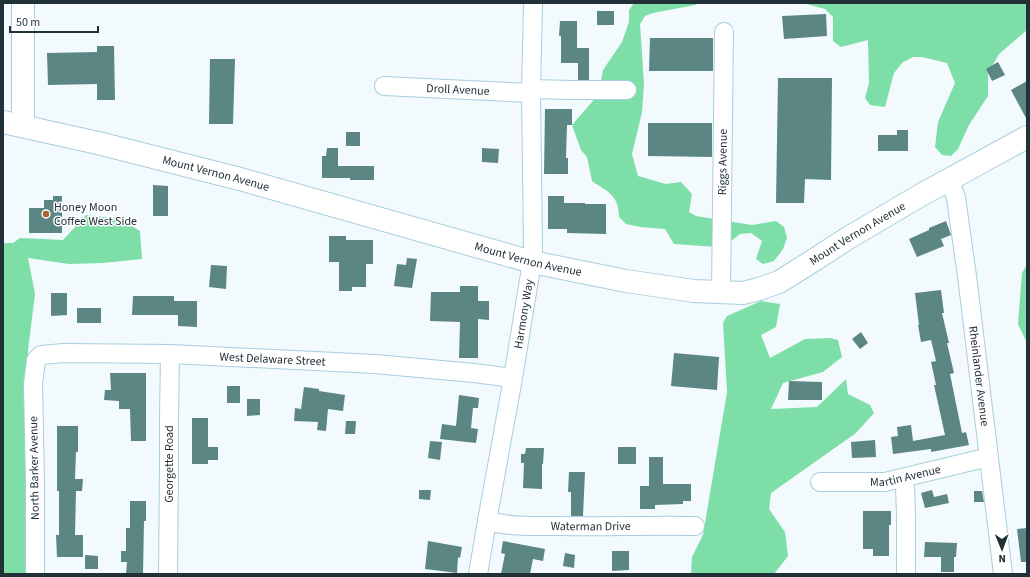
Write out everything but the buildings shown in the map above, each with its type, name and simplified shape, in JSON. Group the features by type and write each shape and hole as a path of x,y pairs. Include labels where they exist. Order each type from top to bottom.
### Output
{"main road":[{"path":"13,124 24,93 23,3"},
{"name":"Mount Vernon Avenue","path":"13,124 98,143 240,180 532,262 626,281 694,291 743,293 778,282 848,238 1027,137"}],"street":[{"name":"Harmony Way","path":"478,574 532,262 531,91 533,3"},
{"name":"Riggs Avenue","path":"721,292 724,32"},
{"name":"Droll Avenue","path":"384,86 531,91 627,90"},
{"name":"Rheinlander Avenue","path":"949,180 954,189 956,198 968,284 1003,574"},
{"name":"West Delaware Street","path":"35,362 40,355 45,354 170,354 375,364 513,378"},
{"name":"Georgette Road","path":"168,574 168,418 170,354"},
{"name":"North Barker Avenue","path":"35,362 33,384 36,481 35,574"},
{"name":"Martin Avenue","path":"820,482 885,482 989,457"},
{"path":"903,478 905,486 906,516 906,574"},
{"name":"Waterman Drive","path":"487,521 493,523 531,526 695,526"}],"green space":[{"path":"634,3 699,3 653,13 645,16 640,24 644,84 642,112 632,154 638,176 666,184 681,182 692,194 689,212 696,216 752,225 776,221 784,227 787,238 783,249 774,261 763,264 756,259 762,241 751,233 740,234 723,247 674,244 665,229 626,224 619,217 617,203 612,195 592,181 587,157 581,150 572,125 598,95 603,70 622,42 629,22 629,10"},
{"path":"803,3 1027,3 1027,30 999,54 988,73 988,96 969,125 958,149 951,156 942,155 935,147 938,122 955,83 947,63 922,57 913,57 902,63 894,73 885,107 870,105 865,98 869,83 868,40 841,47 833,41 833,17 825,9"},
{"path":"86,215 119,219 140,231 142,259 103,263 69,264 28,258 35,294 28,350 28,453 25,574 3,574 3,243 13,243 20,238 63,240"},
{"path":"1027,264 1027,343 1018,324 1022,273"},
{"path":"761,301 780,304 776,327 761,335 770,358 805,339 830,338 838,340 842,357 823,372 783,383 771,409 817,407 846,379 848,394 870,405 874,413 856,433 771,493 769,509 785,532 788,556 774,574 691,574 692,557 703,535 727,392 723,323 727,316"}],"place":[{"name":"Honey Moon Coffee West Side","path":"46,214"}]}
